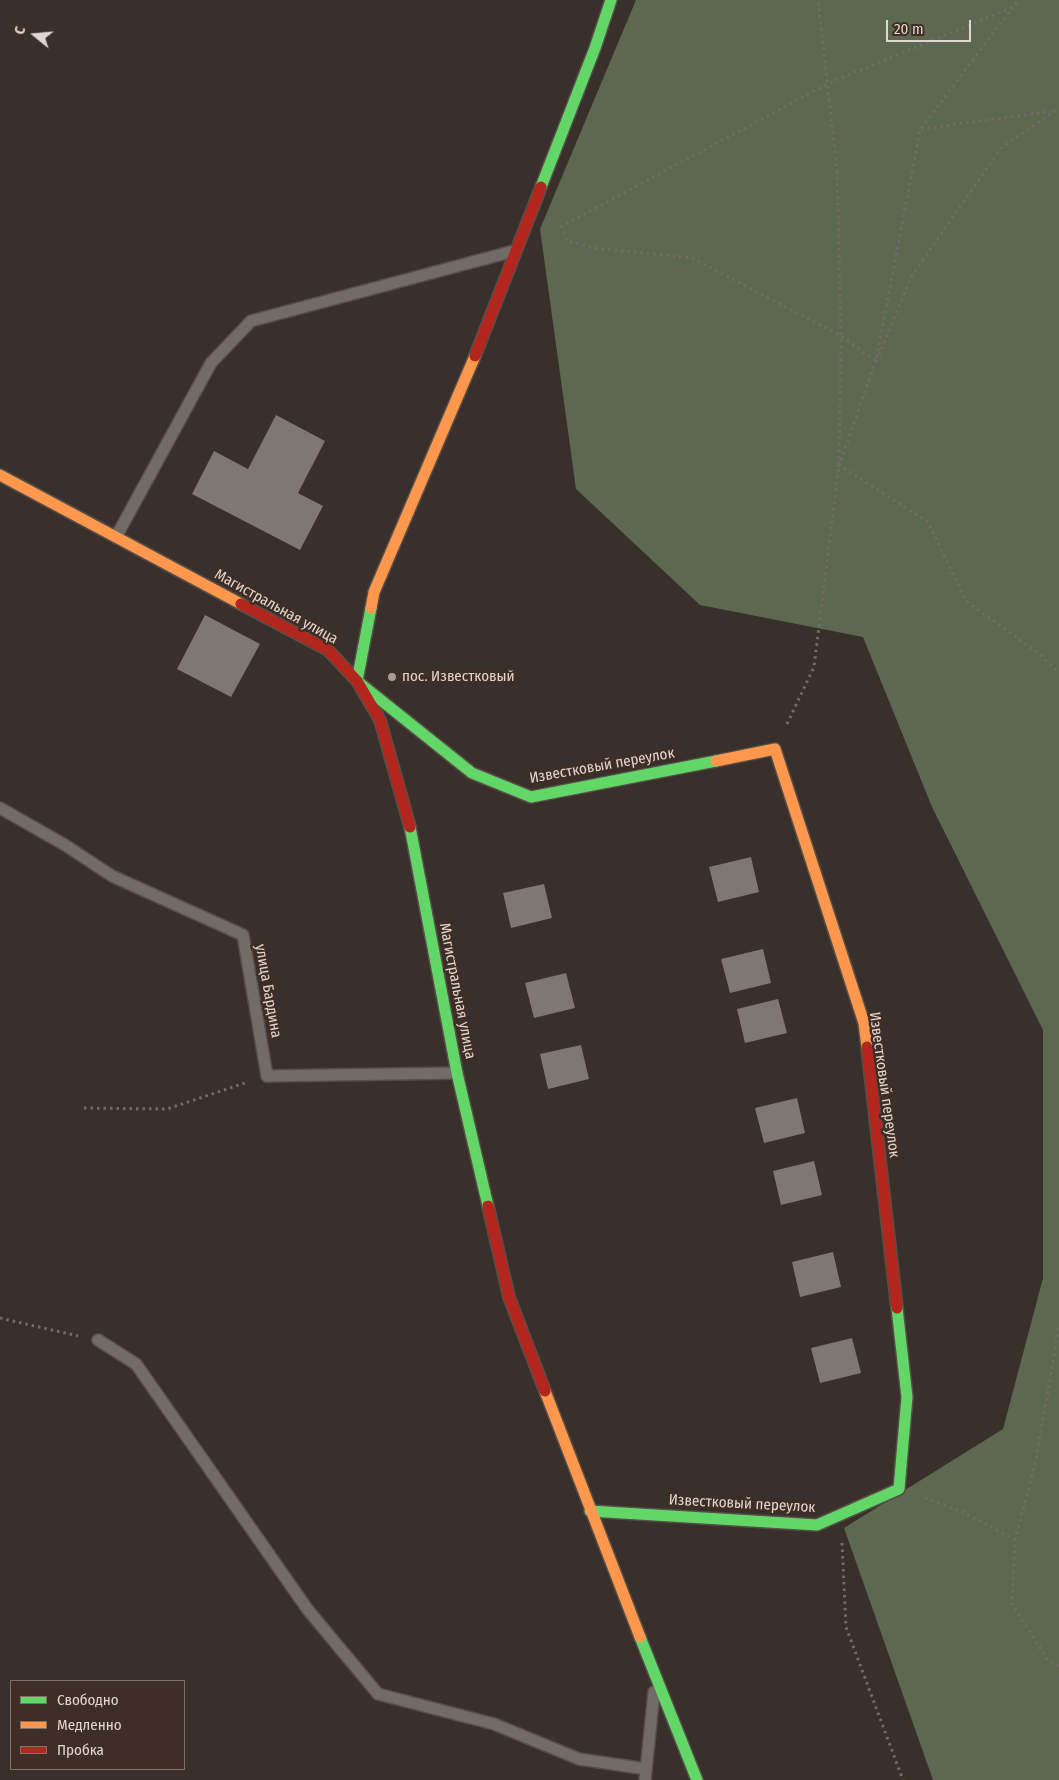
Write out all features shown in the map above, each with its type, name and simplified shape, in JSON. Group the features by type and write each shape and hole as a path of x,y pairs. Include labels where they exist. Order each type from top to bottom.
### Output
{"street":[{"path":"357,681 374,592 478,350 595,48 611,0"},
{"name":"Магистральная улица","path":"0,475 328,650 357,681 380,720 412,836 457,1073 509,1297 590,1511 697,1780"},
{"name":"Известковый переулок","path":"357,681 472,773 531,797 775,749 864,1023 907,1397 899,1489 817,1525 590,1511"}],"lane":[{"path":"116,537 211,363 251,321 516,251"},
{"name":"улица Бардина","path":"0,808 65,844 112,876 243,936 267,1076"},
{"path":"267,1076 457,1073"},
{"path":"98,1340 136,1364 308,1610 378,1694 494,1724 579,1759 646,1774 656,1677"}],"path":[{"path":"775,749 814,667 839,465 841,336 837,169 818,0"},
{"path":"876,362 920,130 1019,0"},
{"path":"876,362 841,336 692,258 595,248 576,244 567,241 562,226 827,84 1013,7"},
{"path":"839,465 876,362 911,276 1001,148 1059,108"},
{"path":"920,130 1054,111"},
{"path":"839,465 928,522 966,601 1037,652 1059,673"},
{"path":"84,1108 167,1109 267,1076"},
{"path":"0,1318 98,1340"},
{"path":"1059,1328 1035,1464 1015,1540 1012,1604 1047,1659 1059,1666"},
{"path":"899,1489 963,1512 1015,1540"},
{"path":"841,1514 846,1626 902,1780"}],"green space":[{"path":"636,0 1059,0 1059,1780 933,1780 844,1528 1003,1429 1043,1278 1043,1030 932,807 863,637 700,605 576,489 540,229"}],"building":[{"path":"276,415 325,441 298,493 323,506 300,550 192,494 214,451 248,469"},
{"path":"205,615 260,644 231,697 177,669"},
{"path":"751,857 759,892 718,902 709,867"},
{"path":"544,884 552,918 511,928 503,893"},
{"path":"763,949 771,983 730,993 721,959"},
{"path":"566,973 575,1008 534,1018 525,983"},
{"path":"778,999 787,1033 745,1043 737,1009"},
{"path":"581,1045 589,1079 548,1089 540,1054"},
{"path":"797,1098 805,1133 764,1143 755,1108"},
{"path":"814,1161 822,1195 781,1205 773,1171"},
{"path":"833,1252 841,1287 800,1297 792,1262"},
{"path":"852,1338 861,1373 820,1383 811,1348"}],"traffic: fast":[{"path":"541,187 595,48 611,0"},
{"path":"371,608 357,681 472,773 531,797 716,761"},
{"path":"410,827 457,1073 488,1206"},
{"path":"590,1511 817,1525 899,1489 907,1397 897,1308"},
{"path":"640,1637 697,1780"}],"traffic: slow":[{"path":"371,608 374,592 475,356"},
{"path":"0,475 241,604"},
{"path":"716,761 775,749 864,1023 867,1047"},
{"path":"545,1391 640,1637"}],"traffic: jam":[{"path":"475,356 541,187"},
{"path":"241,604 328,650 357,681 380,720 410,827"},
{"path":"867,1047 897,1308"},
{"path":"488,1206 509,1297 545,1391"}],"place":[{"name":"пос. Известковый","path":"392,677"}]}
